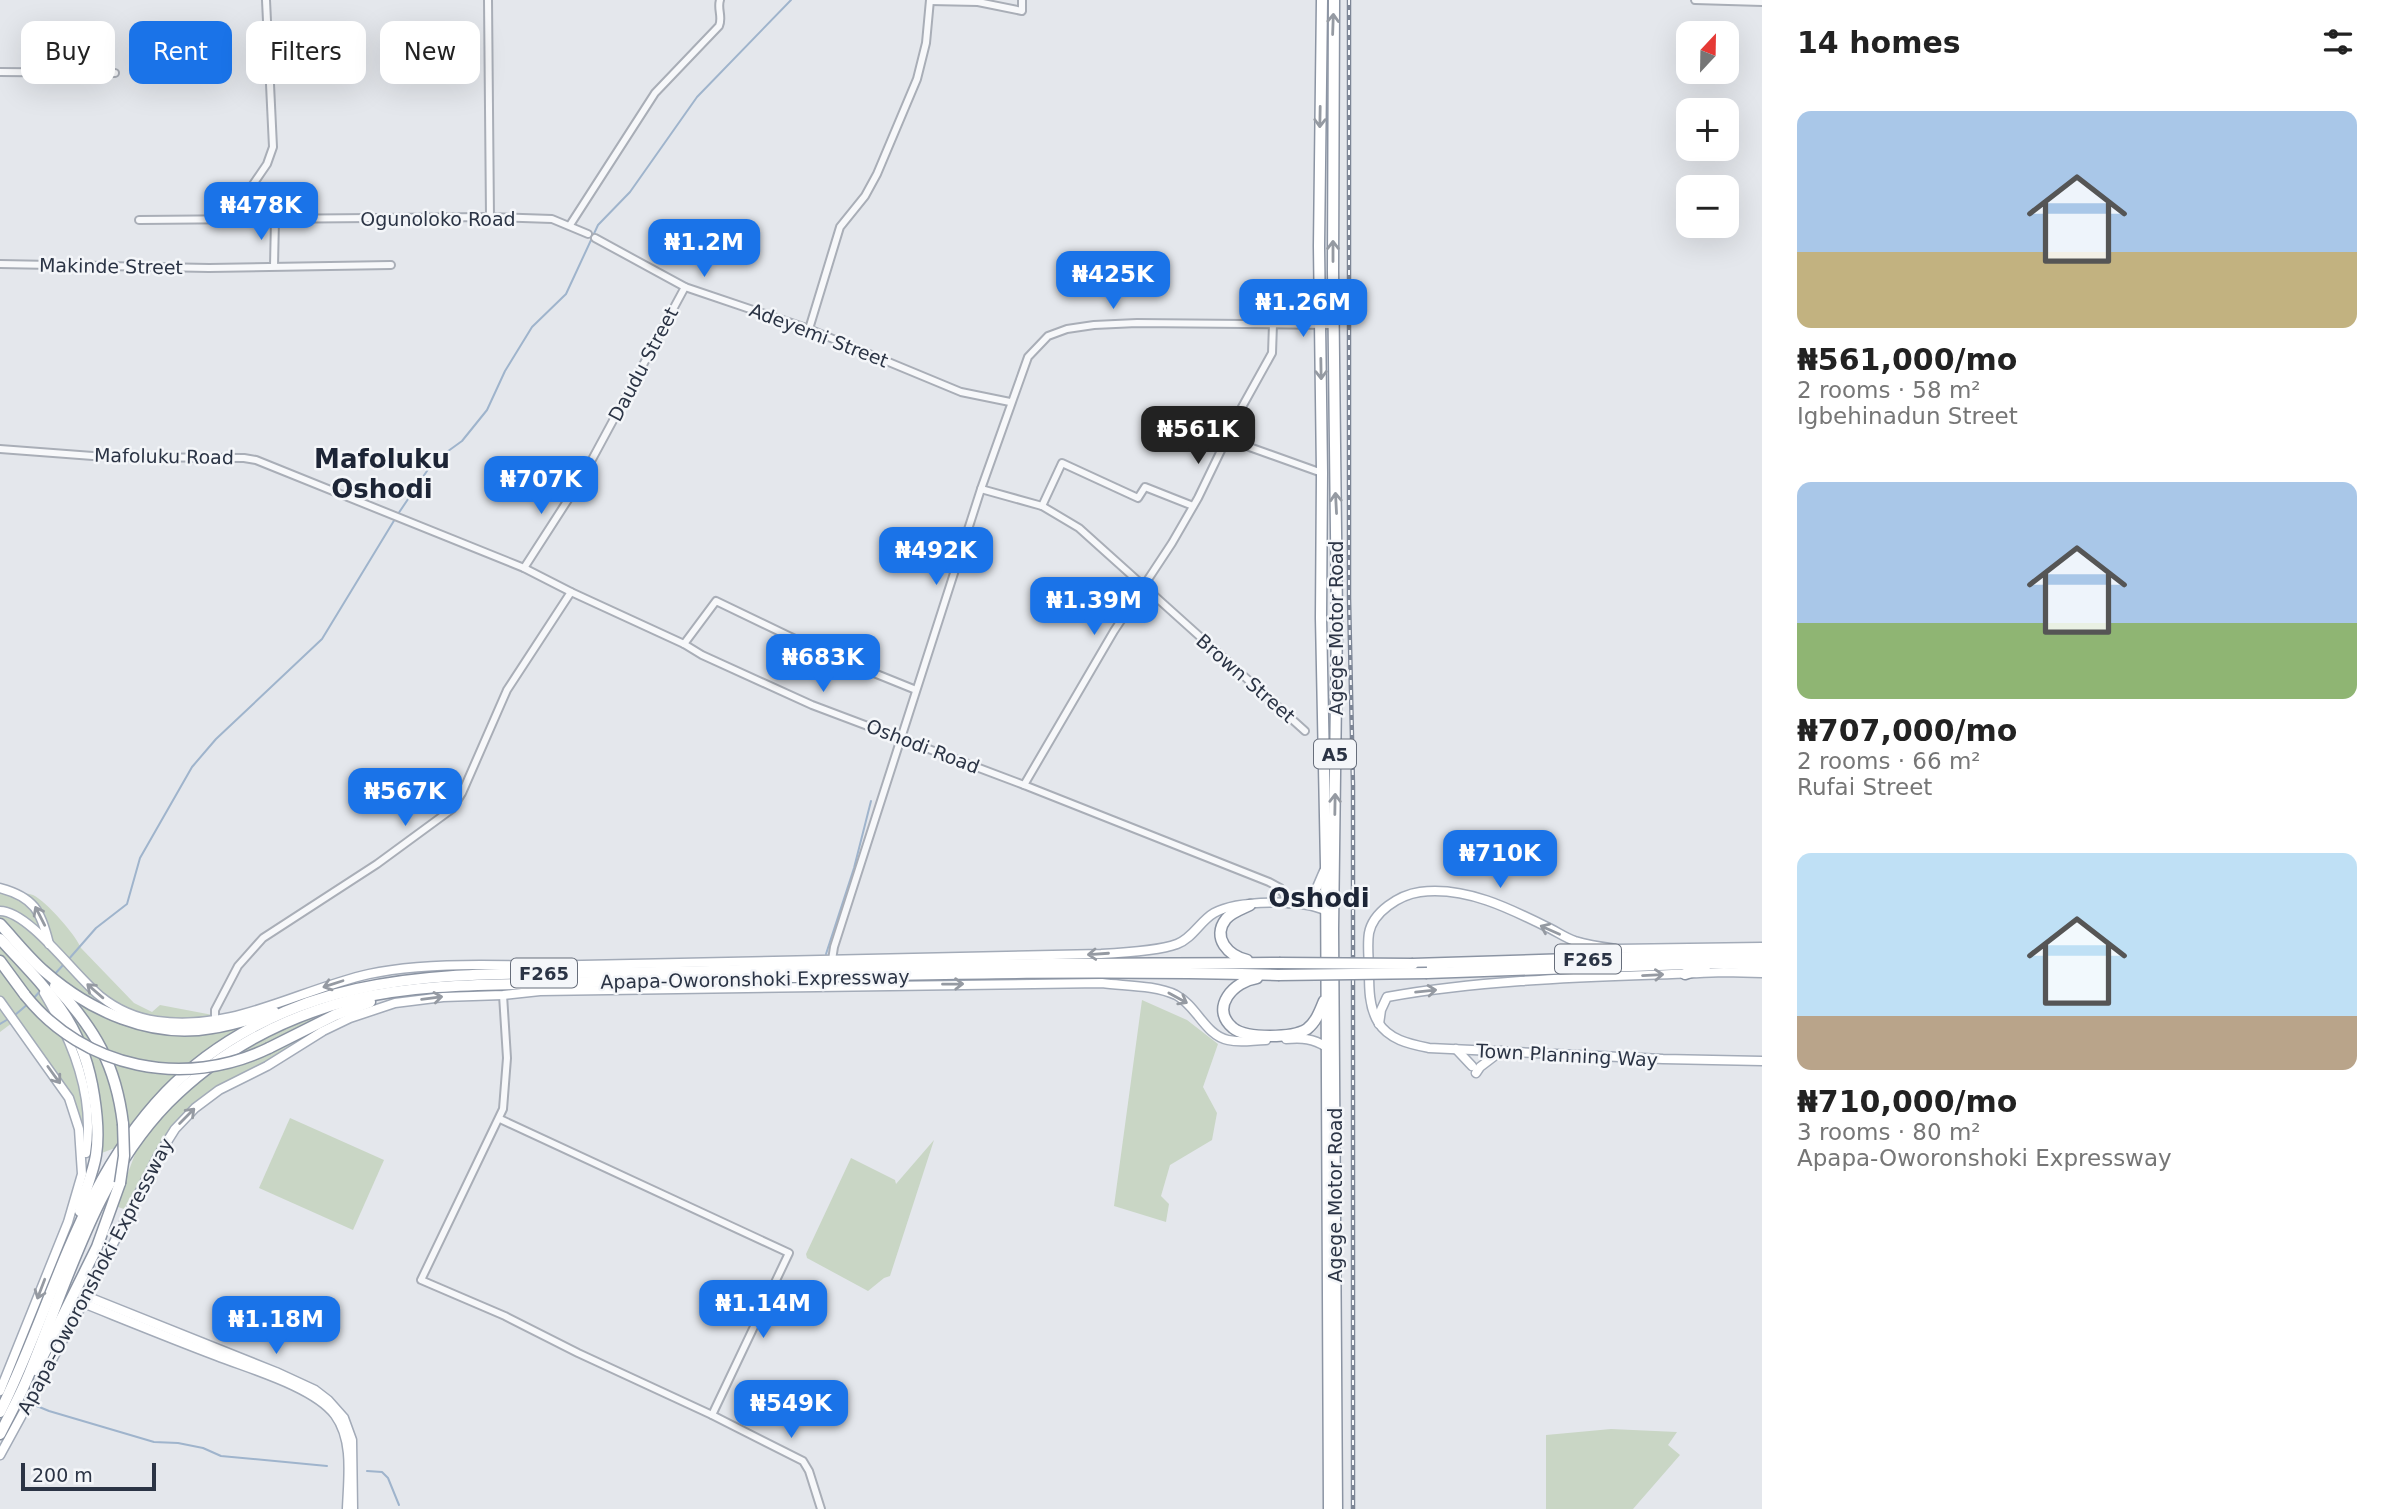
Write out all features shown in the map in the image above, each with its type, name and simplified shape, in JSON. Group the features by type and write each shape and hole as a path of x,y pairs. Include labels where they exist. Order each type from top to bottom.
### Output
{"highway":[{"name":"Agege Motor Road","path":"1322,0 1321,606 1326,865 1325,999 1331,1139 1337,1509"},
{"name":"Agege Motor Road","path":"1329,1509 1337,619 1334,0"},
{"path":"1250,905 1225,920 1220,933 1227,951 1279,969"},
{"path":"1,924 38,974"},
{"path":"0,939 88,1024 100,1044 116,1083 123,1124 124,1156 120,1183 97,1247 35,1372 16,1381"},
{"path":"1670,948 1692,951"},
{"name":"Apapa-Oworonshoki Expressway","path":"16,1381 98,1203 130,1149 170,1101 231,1051 282,1022 350,1000 437,986 653,984 1279,969 1661,956 1692,951 1762,956"},
{"path":"0,961 25,995 54,1025 80,1043 111,1058 172,1070 207,1068 241,1060 364,1004 391,995 437,986"},
{"path":"1678,965 1695,972 1715,963"},
{"name":"Apapa-Oworonshoki Expressway","path":"0,1434 14,1406 16,1381 79,1222 115,1157 167,1091 229,1042 298,1005 354,989 402,980 476,974 733,971 864,966 1279,969 1427,973 1715,963 1762,965"},
{"path":"1279,969 1247,979 1236,986 1225,1003 1226,1016 1234,1029 1251,1035 1300,1033 1316,1020 1325,999"},
{"path":"51,988 122,1019 178,1030 219,1027 298,1005"},
{"path":"51,988 81,1043 92,1080 97,1112 96,1154 79,1222"},
{"name":"Apapa-Oworonshoki Expressway","path":"0,1412 14,1406"}],"main road":[{"path":"1294,904 1315,892 1326,865"},
{"path":"0,888 18,893 35,907 44,922 50,947"},
{"path":"1379,1024 1372,1010 1368,937 1373,923 1390,904 1418,892 1476,896 1573,940 1594,946 1616,949 1670,948"},
{"name":"Apapa-Oworonshoki Expressway","path":"0,911 19,916 100,996 116,1007 135,1016 172,1023 215,1021 252,1012 337,982 372,973 412,968 501,964 1108,954 1175,945 1194,932 1211,914 1221,909 1294,904 1326,911"},
{"name":"Apapa-Oworonshoki Expressway","path":"1692,951 1762,947"},
{"path":"1369,981 1375,994 1387,997 1494,984 1695,972 1762,973"},
{"name":"Apapa-Oworonshoki Expressway","path":"0,1455 14,1406 36,1390 167,1140 184,1118 204,1100 267,1066 323,1031 350,1018 395,1003 438,997 653,984 1102,983 1172,993 1192,1006 1211,1030 1230,1041 1303,1038 1326,1047"},
{"path":"51,988 75,1051 83,1087 88,1140 82,1174"},
{"path":"1379,1024 1387,997"},
{"name":"Apapa-Oworonshoki Expressway","path":"0,1001 69,1098 79,1129 82,1174 16,1381 0,1391"},
{"name":"Town Planning Way","path":"1379,1024 1398,1039 1411,1045 1672,1060 1762,1061"},
{"path":"1456,1049 1474,1070 1501,1051"},
{"path":"85,1299 275,1378 325,1404 335,1416 346,1442 349,1474 347,1509"},
{"path":"85,1299 276,1371 315,1390 328,1400 344,1418 352,1440 353,1509"}],"street":[{"path":"230,218 267,164 273,147 266,0"},
{"path":"488,0 491,217"},
{"path":"809,329 841,227 877,174 917,79 926,43 930,0 978,2 1022,11 1022,0"},
{"path":"1695,0 1762,2"},
{"path":"588,234 570,225 655,93 719,26 719,3"},
{"path":"0,72 21,72"},
{"name":"Ogunoloko Road","path":"139,220 491,217 552,219 570,225"},
{"path":"274,265 275,219"},
{"name":"Adeyemi Street","path":"595,238 685,287 809,329 961,392 1010,402"},
{"name":"Makinde Street","path":"0,264 209,268 391,265"},
{"name":"Daudu Street","path":"524,568 582,478 685,287"},
{"path":"832,960 886,780 1010,402 1028,357 1048,337 1067,329 1137,323 1334,325"},
{"path":"1024,785 1143,584 1172,543 1193,506 1272,353 1273,324"},
{"path":"1227,439 1322,473"},
{"name":"Mafoluku Road","path":"0,449 106,457 250,459 401,517"},
{"path":"1042,506 1062,463 1138,498 1145,487 1193,506"},
{"name":"Brown Street","path":"981,489 1042,506 1079,528 1305,730"},
{"name":"Oshodi Road","path":"401,517 524,568 702,655 812,705 1269,882 1280,888 1294,904"},
{"path":"215,1021 215,1010 239,966 269,932 360,875 452,809 462,793 507,690 571,592"},
{"path":"684,644 716,601 822,652 916,690"},
{"path":"503,995 507,1058 503,1109 421,1280 505,1315 803,1461 809,1471 821,1509"},
{"path":"500,1119 789,1253 712,1415"}],"green space":[{"path":"0,893 29,894 46,904 81,948 134,1003 152,1012 160,1005 255,1023 331,1012 345,1021 233,1081 167,1134 124,1209 118,1207 135,1154 115,1148 91,1157 78,1150 73,1122 62,1094 12,1023 0,1032"},
{"path":"1142,1000 1187,1020 1218,1044 1203,1087 1217,1113 1212,1140 1170,1165 1161,1196 1169,1204 1166,1222 1114,1206"},
{"path":"290,1118 384,1160 353,1230 259,1188"},
{"path":"934,1140 890,1276 868,1291 807,1258 806,1254 851,1158 895,1180 896,1184"},
{"path":"1611,1429 1677,1432 1668,1445 1680,1455 1633,1509 1546,1509 1546,1435"}],"waterway":[{"path":"398,514 433,462 462,441 487,410 505,371 532,327 566,294 598,225 630,192 697,97 791,0"},
{"path":"68,960 96,928 127,904 140,858 192,767 216,739 322,639 395,519"},
{"path":"826,954 854,868 871,801"},
{"path":"54,975 64,964"},
{"path":"33,999 41,990"},
{"path":"15,1015 29,1003"},
{"path":"0,1024 10,1018"},
{"path":"32,1404 154,1442 203,1448 221,1456 327,1466"},
{"path":"367,1471 382,1472 388,1478 399,1505"}],"railway":[{"path":"1349,0 1353,1509"}],"district":[{"name":"Mafoluku Oshodi","path":"382,474"},
{"name":"Oshodi","path":"1319,898"}]}
